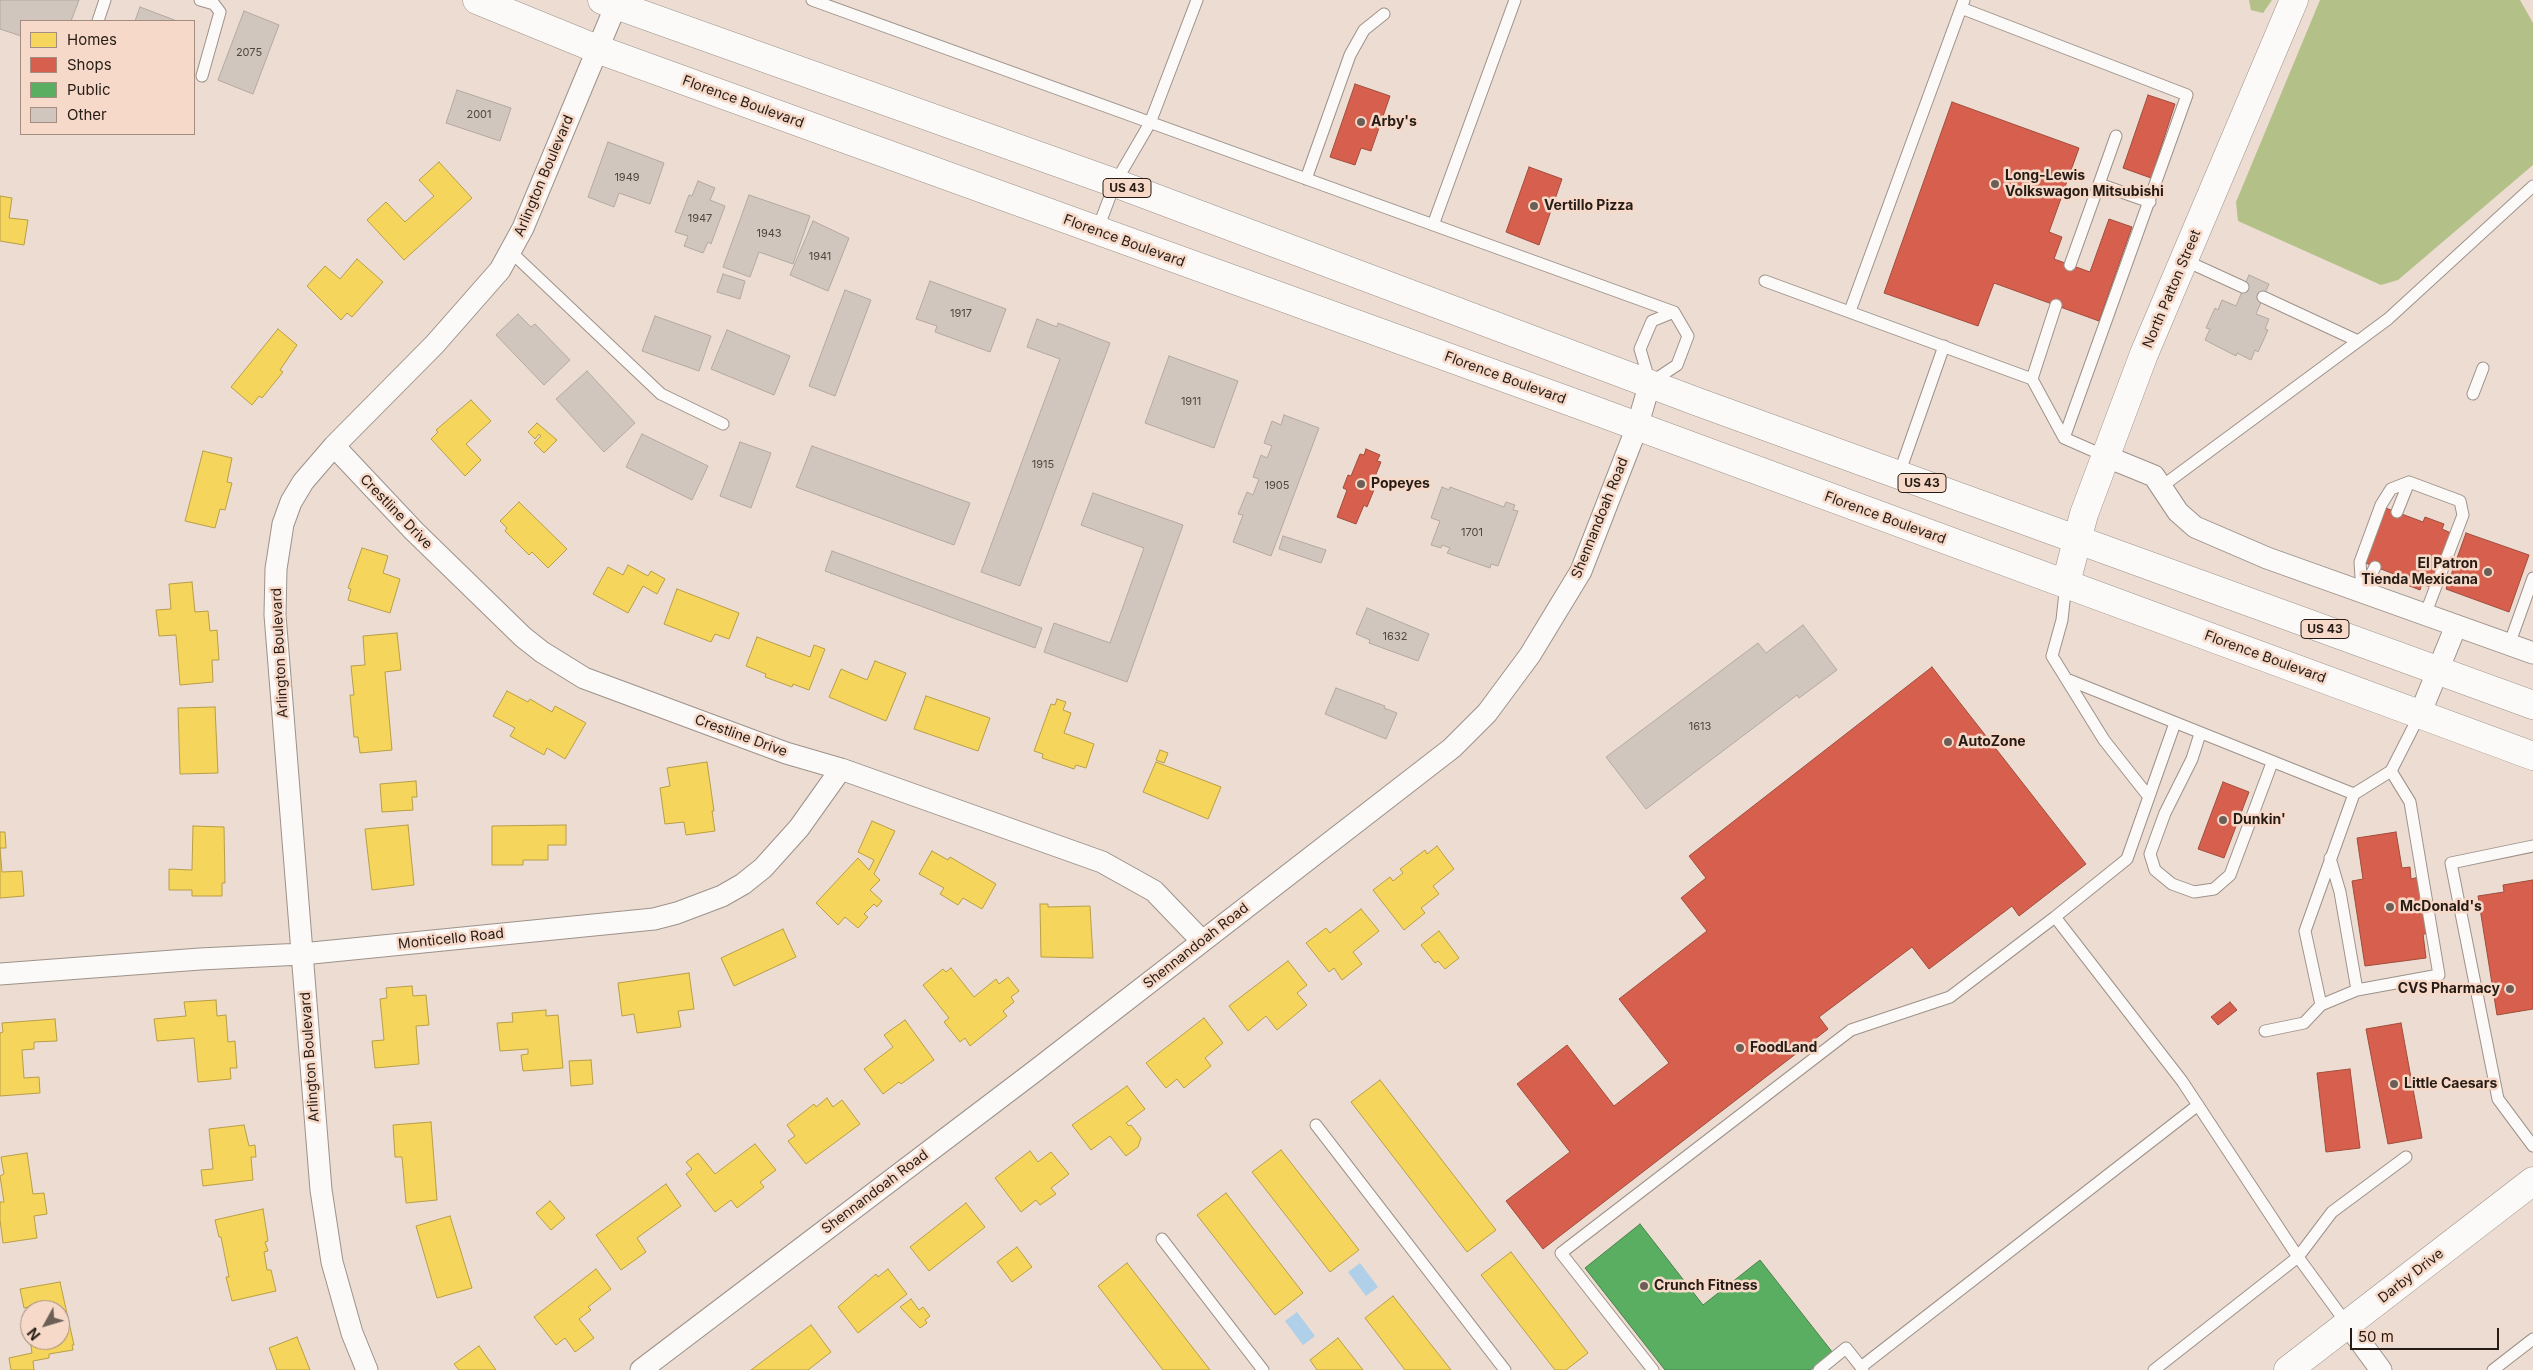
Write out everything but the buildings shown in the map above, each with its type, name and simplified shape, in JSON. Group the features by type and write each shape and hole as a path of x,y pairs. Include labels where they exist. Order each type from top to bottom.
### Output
{"main road":[{"name":"Florence Boulevard","path":"477,0 597,48 2066,583 2533,756"},
{"name":"North Patton Street","path":"2066,583 2077,539 2105,456 2144,354 2294,0"},
{"name":"US 43","path":"612,2 1115,183 1650,383 2533,705"},
{"name":"Darby Drive","path":"2288,1370 2533,1181"}],"street":[{"name":"Arlington Boulevard","path":"367,1370 352,1333 327,1238 321,1190 275,615 276,569 283,524 291,502 303,482 334,446 435,344 485,289 510,251 523,228 597,48 612,2"},
{"name":"Shennandoah Road","path":"641,1370 1035,1071 1452,748 1487,713 1530,655 1580,571 1637,427 1650,383"},
{"name":"Crestline Drive","path":"334,446 468,585 523,636 563,666 584,678 786,753 841,769 1102,862 1154,891 1202,941"},
{"path":"2105,456 2154,476 2178,512 2195,527 2267,558 2533,653"},
{"path":"2420,714 2456,626"},
{"name":"Monticello Road","path":"0,974 200,959 302,954 654,919 677,913 722,896 743,884 763,868 799,828 841,769"},
{"path":"2348,1325 2380,1370"}],"lane":[{"path":"98,20 105,0"},
{"path":"200,0 214,4 220,12 202,76"},
{"path":"812,0 1674,312 1688,336 1677,365 1650,383 1640,349 1652,321 1674,312"},
{"path":"1097,231 1115,183 1150,123 1197,0"},
{"path":"1433,225 1515,0"},
{"path":"1850,311 1962,4 2187,95 2064,438"},
{"path":"1306,180 1350,55 1364,30 1384,14"},
{"path":"2070,265 2116,136"},
{"path":"2099,184 2150,202"},
{"path":"2161,487 2388,319 2533,186"},
{"path":"510,251 661,394 723,424"},
{"path":"2184,260 2244,287"},
{"path":"1765,281 2032,379 2064,438 2105,456"},
{"path":"2263,297 2358,341"},
{"path":"2032,379 2056,305"},
{"path":"1899,474 1944,346"},
{"path":"2473,394 2483,368"},
{"path":"2396,512 2409,482"},
{"path":"2362,592 2360,562 2381,505 2391,489 2409,482 2460,501 2463,515 2425,615"},
{"path":"2362,592 2375,567"},
{"path":"2509,644 2533,578"},
{"path":"2066,583 2062,620 2052,656 2069,680 2104,740 2150,796"},
{"path":"2069,680 2272,763 2354,794"},
{"path":"2321,1005 2304,931 2354,794 2391,771 2420,714"},
{"path":"1654,1370 1561,1254 1851,1030 1950,997 2127,859 2175,724"},
{"path":"2200,734 2192,759 2165,813 2150,854 2155,870 2172,884 2194,892 2214,889 2230,875 2272,763"},
{"path":"2265,1032 2304,1023 2321,1005 2357,990 2439,975 2410,802 2391,771"},
{"path":"2533,846 2451,863 2498,1099 2533,1146"},
{"path":"2330,858 2340,892 2357,990"},
{"path":"2055,916 2182,1081 2298,1258 2348,1325"},
{"path":"1819,1370 1846,1348 1862,1368 2198,1105"},
{"path":"1316,1125 1505,1370"},
{"path":"2154,1370 2298,1258 2332,1212 2406,1156"},
{"path":"1162,1239 1262,1370"},
{"path":"2494,1370 2533,1338"}],"green space":[{"path":"2249,0 2272,0 2263,13 2251,10"},
{"path":"2320,0 2520,0 2533,23 2533,165 2398,280 2381,285 2238,221 2236,202"}],"water":[{"path":"1360,1263 1378,1287 1366,1296 1348,1272"},
{"path":"1297,1312 1315,1336 1303,1345 1285,1321"}],"place":[{"name":"Arby's","path":"1361,122"},
{"name":"Long-Lewis Volkswagon Mitsubishi","path":"1995,184"},
{"name":"Vertillo Pizza","path":"1534,206"},
{"name":"Popeyes","path":"1361,484"},
{"name":"El Patron Tienda Mexicana","path":"2488,572"},
{"name":"AutoZone","path":"1948,742"},
{"name":"Dunkin'","path":"2223,820"},
{"name":"McDonald's","path":"2390,907"},
{"name":"CVS Pharmacy","path":"2510,989"},
{"name":"FoodLand","path":"1740,1048"},
{"name":"Little Caesars","path":"2394,1084"},
{"name":"Crunch Fitness","path":"1644,1286"}]}
